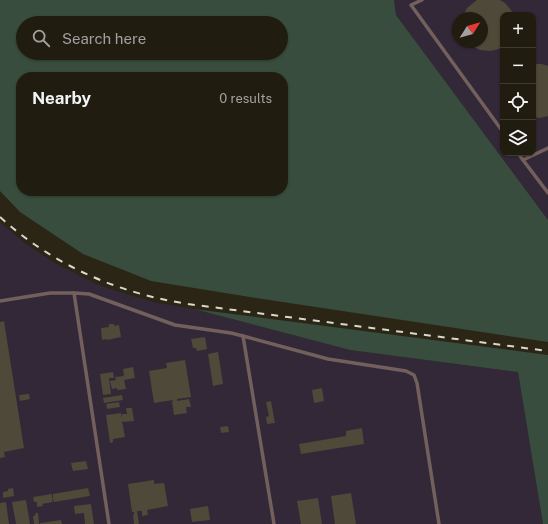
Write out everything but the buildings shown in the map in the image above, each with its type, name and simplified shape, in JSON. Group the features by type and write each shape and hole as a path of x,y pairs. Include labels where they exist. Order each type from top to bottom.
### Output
{"lane":[{"path":"422,0 411,5 500,128"},
{"path":"523,160 548,148"},
{"path":"520,156 548,193"},
{"path":"0,301 50,293 90,294 175,325 231,333 328,359 406,371 414,375 417,383 439,524"},
{"path":"74,293 108,524"},
{"path":"244,336 274,524"}],"shaded area":[{"path":"394,0 548,0 548,220 501,156 536,156 536,12 500,12 500,155 396,15"},
{"path":"0,222 26,244 57,264 99,285 129,295 158,303 194,309 350,350 518,372 543,524 0,524"}],"green space":[{"path":"0,0 394,0 396,15 548,220 548,342 151,281 83,254 20,212 0,191"},
{"path":"194,309 548,355 548,524 543,524 518,372 350,350"}],"railway":[{"path":"0,217 20,234 64,263 87,274 136,293 188,304 548,351"}]}
